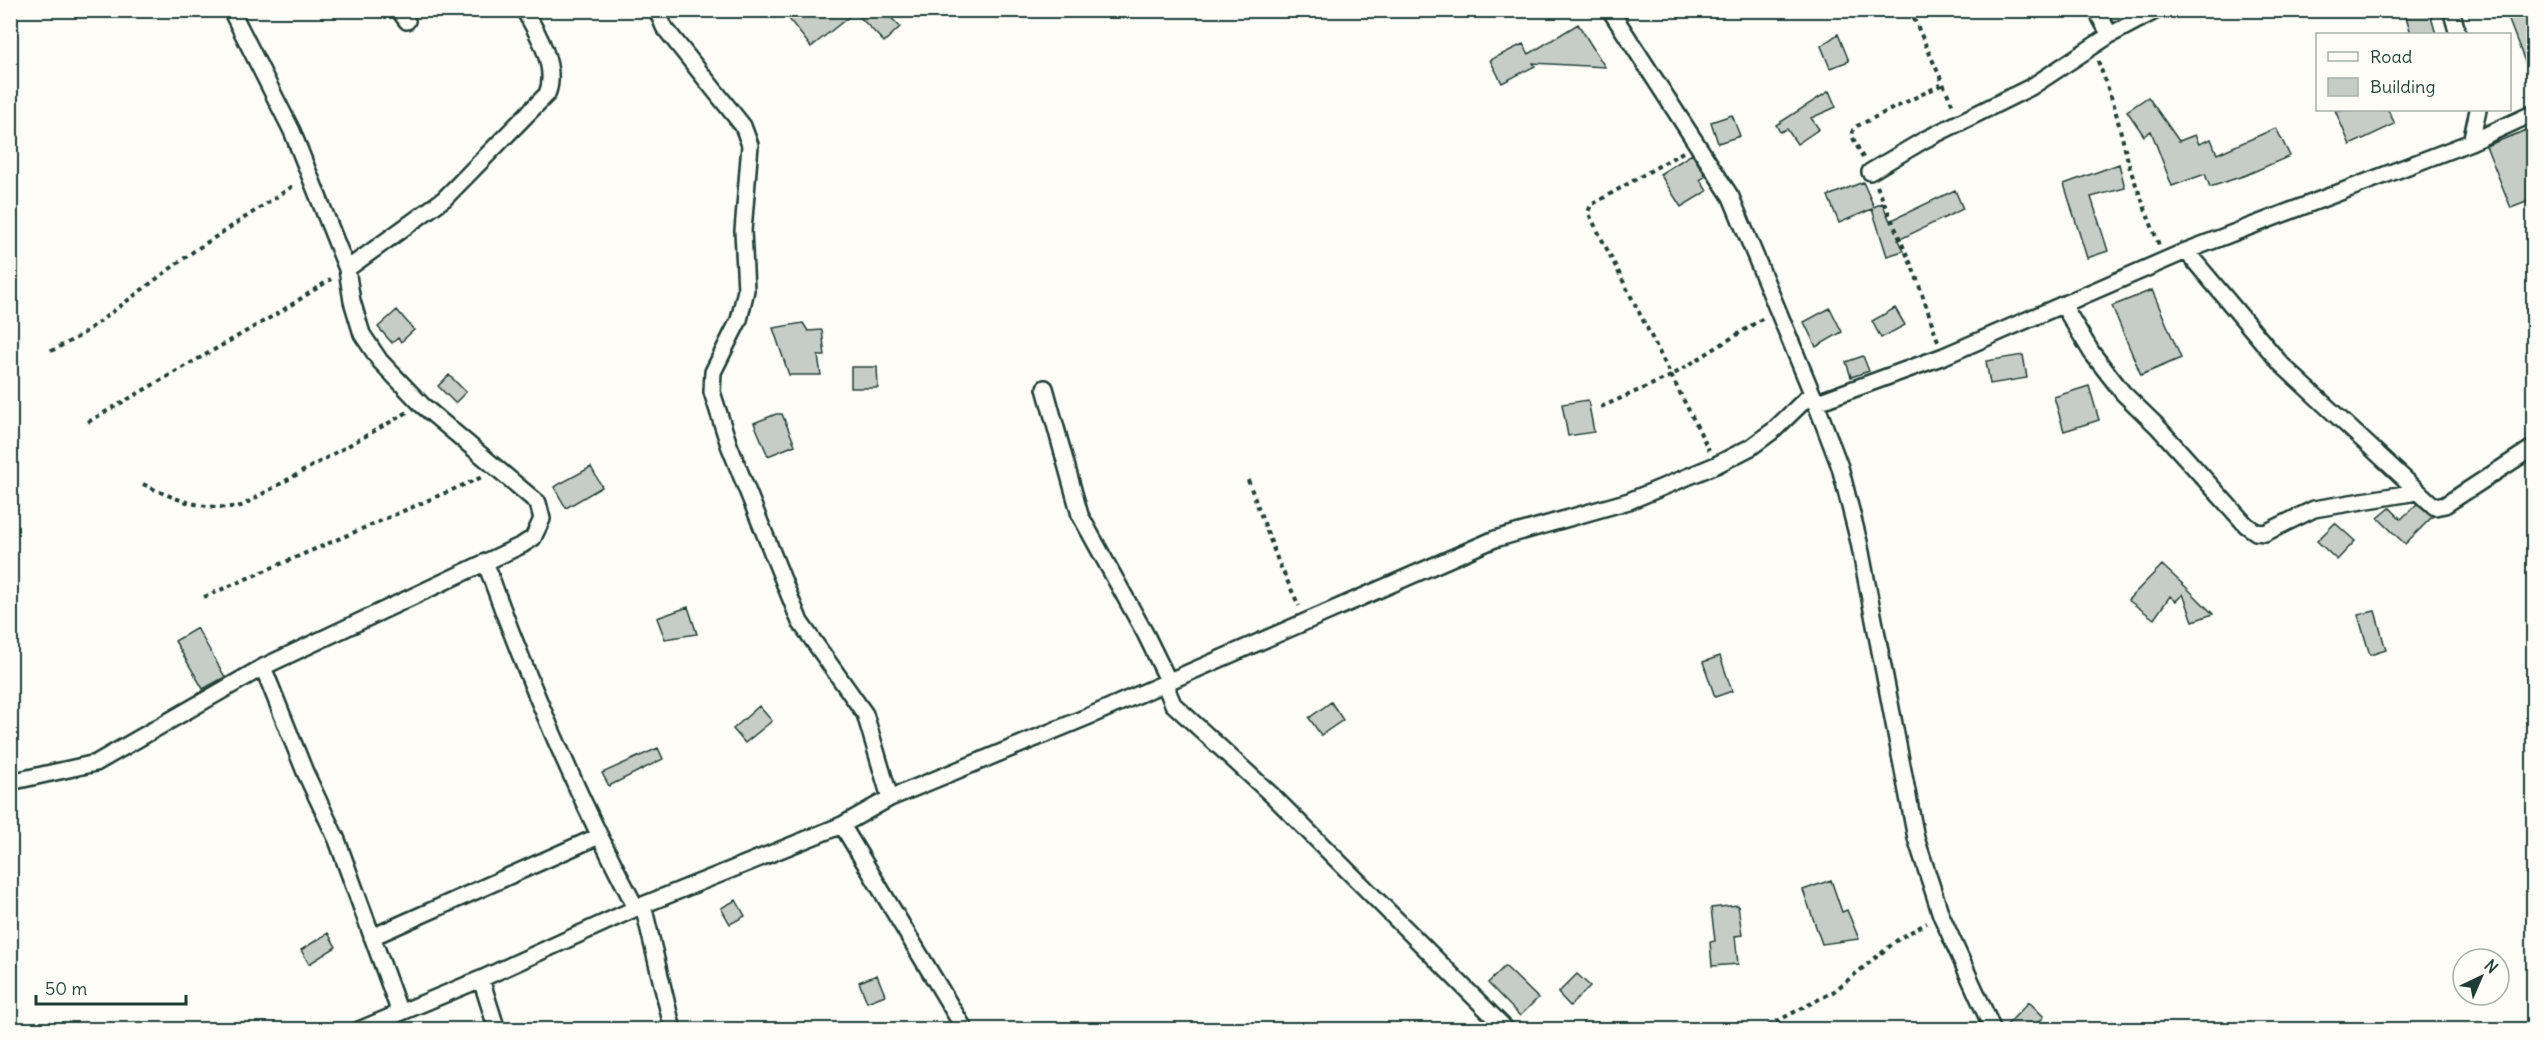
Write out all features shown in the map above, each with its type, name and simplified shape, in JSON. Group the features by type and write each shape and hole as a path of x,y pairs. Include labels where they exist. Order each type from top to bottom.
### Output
{"street":[{"path":"10,782 96,763 263,667 387,607 486,564 533,538 542,519 538,503 422,405 380,361 362,334 352,301 347,269 265,75 231,10"},
{"path":"347,269 444,200 547,94 551,84 550,68 535,28 524,10"},
{"path":"657,10 664,27 744,126 750,145 743,231 746,290 739,320 713,372 712,392 729,445 800,622 865,714 890,798"},
{"path":"1610,10 1731,197 1840,467 1859,542 1916,838 1941,915 1993,1029"},
{"path":"2096,10 2110,35"},
{"path":"1870,172 2031,87 2110,35 2157,10"},
{"path":"2451,10 2458,33"},
{"path":"2471,142 2478,111"},
{"path":"359,1029 481,979 640,907 842,825 890,798 1087,717 1495,539 1629,501 1716,465 1751,447 1814,398 1944,356 2186,251 2471,142 2534,112"},
{"path":"2186,251 2281,364 2435,507 2445,505 2534,447"},
{"path":"2063,305 2092,353 2123,393 2157,426 2246,525 2256,532 2265,533 2322,507 2417,492"},
{"path":"1046,388 1080,515 1117,578 1168,680 1168,692 1173,704 1274,797 1507,1029"},
{"path":"486,564 515,646 599,836 640,907 673,1029"},
{"path":"263,667 305,772 337,840 400,1013"},
{"path":"842,825 965,1029"},
{"path":"372,937 599,836"},
{"path":"481,979 497,1029"}],"path":[{"path":"1910,10 1960,123"},
{"path":"2092,46 2114,105 2130,169 2165,260"},
{"path":"1943,84 1852,130 1852,136 1916,276 1944,356"},
{"path":"1697,144 1634,178 1588,208 1587,212 1716,465"},
{"path":"51,351 80,336 194,251 309,176"},
{"path":"88,422 280,312 347,269"},
{"path":"1601,406 1671,376 1778,309"},
{"path":"143,483 192,505 226,508 241,506 422,405"},
{"path":"204,597 499,470"},
{"path":"1248,480 1278,561 1305,621"},
{"path":"1760,1029 1833,992 1900,938 1941,915"}],"building":[{"path":"782,10 884,10 900,27 884,42 855,12 811,47"},
{"path":"2429,10 2436,33 2411,33 2405,13"},
{"path":"2505,10 2534,10 2534,79 2532,80"},
{"path":"1578,24 1605,67 1533,63 1535,66 1502,83 1490,60 1523,44 1529,54"},
{"path":"1838,34 1849,61 1830,68 1821,46"},
{"path":"1829,91 1836,107 1811,118 1819,129 1797,144 1787,129 1780,132 1776,125"},
{"path":"2148,97 2179,141 2195,135 2199,144 2211,139 2217,154 2276,128 2290,156 2246,175 2210,187 2205,174 2172,186 2151,131 2144,136 2127,111"},
{"path":"2335,111 2388,111 2395,124 2350,145"},
{"path":"1732,115 1740,136 1718,143 1711,122"},
{"path":"2534,127 2534,199 2511,208 2486,146"},
{"path":"1692,154 1706,176 1700,180 1707,191 1681,207 1660,174"},
{"path":"2119,164 2125,188 2091,197 2108,251 2087,258 2064,184"},
{"path":"1863,182 1874,207 1882,203 1890,221 1955,190 1963,209 1898,240 1903,251 1887,256 1872,209 1839,223 1828,196"},
{"path":"2152,290 2181,358 2141,375 2112,306"},
{"path":"1830,308 1842,332 1816,347 1804,322"},
{"path":"1895,308 1905,325 1881,338 1872,321"},
{"path":"397,310 414,330 401,342 398,338 392,343 378,327"},
{"path":"803,323 808,331 822,330 825,356 818,356 821,375 789,375 773,328"},
{"path":"2023,355 2027,378 1990,384 1986,361"},
{"path":"1863,356 1869,371 1851,377 1846,362"},
{"path":"851,367 877,367 878,388 851,388"},
{"path":"449,375 466,392 455,403 438,386"},
{"path":"2089,386 2099,420 2064,431 2054,397"},
{"path":"1588,400 1594,432 1568,436 1562,404"},
{"path":"776,414 782,414 795,445 768,456 754,423"},
{"path":"591,467 602,487 566,508 554,487"},
{"path":"2417,504 2433,516 2405,544 2378,518 2390,508 2401,519"},
{"path":"2335,523 2355,541 2337,560 2317,541"},
{"path":"2162,565 2213,614 2193,621 2183,594 2176,601 2170,596 2154,619 2128,600"},
{"path":"688,607 697,634 665,639 657,618"},
{"path":"2375,611 2386,650 2370,655 2358,615"},
{"path":"197,628 225,677 203,689 175,641"},
{"path":"1720,656 1732,691 1715,697 1703,662"},
{"path":"1331,702 1343,720 1321,735 1309,718"},
{"path":"759,706 772,721 745,743 733,729"},
{"path":"658,748 663,759 609,786 602,773"},
{"path":"1831,880 1842,912 1847,910 1859,939 1822,944 1803,890"},
{"path":"736,900 745,916 730,924 721,908"},
{"path":"1738,905 1742,935 1735,936 1738,964 1712,966 1710,942 1715,941 1711,908"},
{"path":"328,933 336,947 309,964 301,950"},
{"path":"1505,966 1538,998 1520,1016 1488,983"},
{"path":"1577,974 1590,986 1570,1006 1558,993"},
{"path":"877,975 885,995 867,1002 859,982"},
{"path":"2029,1002 2044,1017 2032,1029 2003,1029"}]}
